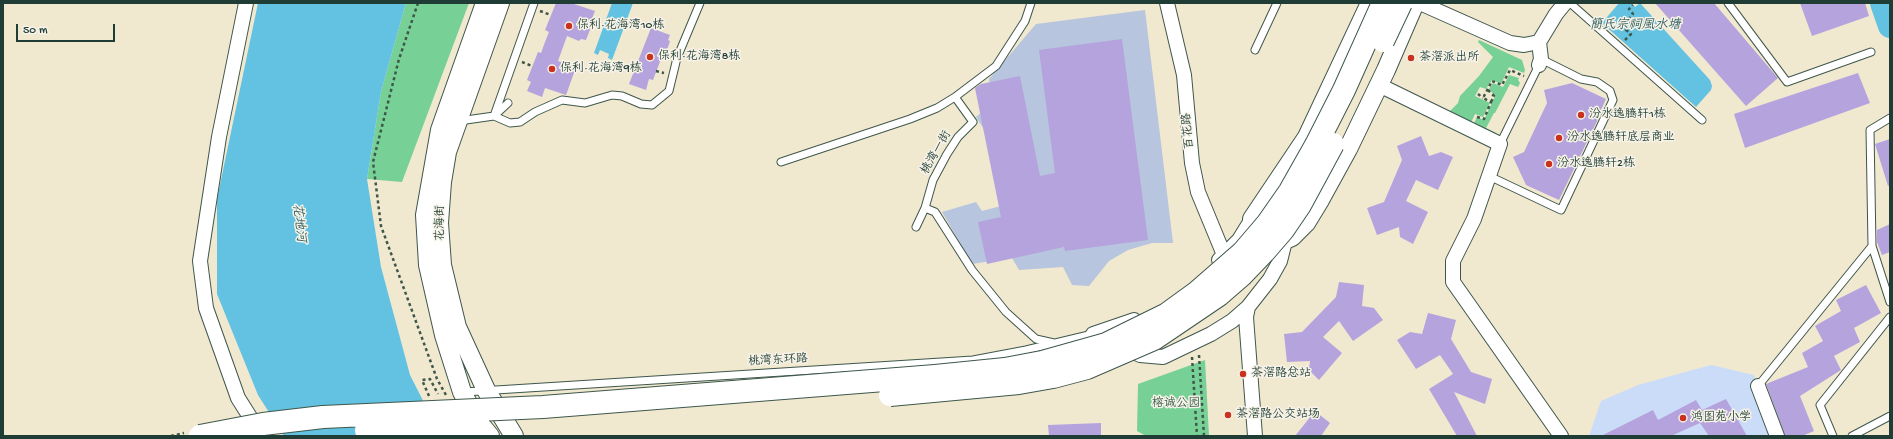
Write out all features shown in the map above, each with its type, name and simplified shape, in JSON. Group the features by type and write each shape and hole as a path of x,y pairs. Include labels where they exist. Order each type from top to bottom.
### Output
{"main road":[{"path":"200,436 263,424 323,417 558,406 935,376 1034,364 1106,344 1167,314 1196,293 1243,252 1267,224 1290,191 1316,145 1344,90 1384,3"},
{"path":"287,436 325,432 642,416 959,390 1019,383 1052,377 1087,368 1154,339 1183,321 1219,295 1242,275 1283,230 1319,172 1401,3"}],"street":[{"path":"246,3 219,137 200,261 206,308 238,398 262,436"},
{"name":"花海街","path":"485,3 451,121 442,182 439,224 442,265 457,327 486,390 514,436"},
{"name":"花海街","path":"490,436 455,396 444,335 428,265 425,215 433,161 474,72 500,3"},
{"name":"百花路","path":"1167,3 1184,75 1192,163 1198,192 1224,255"},
{"path":"1171,354 1160,353 1152,350 1143,341 1140,333 1144,321 1163,305 1202,277 1239,240 1307,137 1370,3"},
{"path":"1252,219 1260,234 1268,240 1280,242 1285,241 1306,223 1348,149 1416,3"},
{"path":"1420,3 1510,43 1524,45 1539,42"},
{"path":"1540,62 1539,42 1564,4"},
{"path":"1379,85 1500,144 1474,219 1453,261 1453,282 1561,436"},
{"path":"1093,334 1121,345 1140,355 1163,357 1191,345 1232,321 1248,307 1270,279 1280,261 1285,241"},
{"path":"1093,334 1131,322 1163,305"},
{"path":"1248,307 1246,317 1247,343 1255,436"},
{"path":"1758,386 1777,436"}],"lane":[{"path":"494,116 534,3"},
{"path":"451,121 494,116 510,123 520,122 535,112 562,100 585,103 612,95 622,96 641,104 652,105 669,91 677,58 700,3"},
{"path":"781,162 910,119 937,108 955,97 996,66 1025,21 1031,3"},
{"path":"1255,50 1277,3"},
{"path":"1728,3 1787,82 1871,52"},
{"path":"1564,4 1702,120"},
{"path":"1488,176 1543,197 1561,210 1613,100 1610,91 1597,82 1581,80 1540,62 1500,144"},
{"name":"桃湾一街","path":"916,227 933,180 947,154 958,137 973,122 955,97"},
{"path":"494,116 508,103"},
{"path":"1890,118 1870,130 1872,246 1890,302"},
{"path":"924,208 935,212 972,270 1006,312 1036,339 1056,344"},
{"path":"1758,386 1872,246"},
{"path":"1833,436 1820,405 1890,318"},
{"name":"桃湾东环路","path":"455,396 486,390 958,361 1056,344 1093,334"},
{"path":"1852,436 1890,416"}],"path":[{"path":"418,3 399,59 373,162 381,226 437,379 455,396"},
{"path":"1624,42 1631,34 1626,30 1632,25 1628,20 1633,14 1629,10 1633,5"},
{"path":"1483,98 1492,81 1502,85 1510,70 1532,80"},
{"path":"1473,122 1476,116 1484,119 1494,96 1488,90"},
{"path":"1478,94 1491,102"},
{"path":"1191,345 1197,436"},
{"path":"1199,362 1204,436"},
{"path":"430,397 422,380 430,379 439,397"}],"shaded area":[{"path":"1145,10 1173,243 1152,243 1128,250 1109,261 1089,286 1072,285 1063,267 1019,270 1012,258 972,264 942,212 976,202 982,211 1016,202 1000,154 976,117 993,103 989,79 1036,24"},
{"name":"鸿图苑小学","path":"1711,365 1754,375 1777,436 1589,436 1601,401 1638,385"}],"green space":[{"path":"406,3 469,3 402,182 367,179 381,92"},
{"path":"1479,40 1522,60 1525,70 1524,73 1509,67 1501,84 1492,80 1486,89 1480,87 1475,96 1490,103 1483,117 1475,114 1470,125 1449,112 1458,103 1460,96 1479,76 1493,57 1478,42"},
{"path":"1509,75 1519,78 1518,80 1520,83 1518,87 1510,84 1486,128 1496,133 1491,135 1472,127 1477,117 1484,120 1495,96 1489,89 1493,83 1503,87"},
{"name":"榕诚公园","path":"1205,360 1209,436 1146,436 1137,431 1138,384"}],"water":[{"name":"花地河","path":"258,3 406,3 381,92 367,179 381,267 410,375 441,436 284,436 258,395 217,294 217,199"},
{"path":"612,3 633,3 612,60 608,58 609,54 600,50 598,55 594,53"},
{"name":"簡氏宗祠風水塘","path":"1619,3 1631,3 1635,7 1640,3 1710,80 1712,86 1711,90 1696,107 1602,23"}],"building":[{"path":"556,3 571,3 595,11 591,21 593,22 586,40 581,39 579,41 567,36 558,61 570,65 569,67 575,70 566,95 545,88 542,97 527,91 531,82 527,80 538,52 541,53 549,32 545,30"},
{"path":"1655,3 1714,3 1778,78 1746,106"},
{"path":"1800,3 1865,3 1869,16 1812,36"},
{"name":"保利·花海湾8栋","path":"651,28 670,35 668,40 670,41 666,53 664,51 653,80 649,79 646,90 629,84"},
{"path":"1122,39 1148,240 1065,251 1064,247 987,264 978,222 1001,217 975,88 981,84 1020,76 1040,176 1055,173 1039,50"},
{"path":"1858,73 1870,103 1745,148 1734,114"},
{"name":"汾水逸腾轩底层商业","path":"1572,83 1606,99 1559,200 1526,185 1513,157 1524,152 1547,103 1544,90"},
{"path":"1421,136 1429,156 1441,152 1453,157 1438,190 1416,180 1406,201 1428,212 1413,244 1400,237 1399,227 1377,235 1367,208 1384,202 1402,160 1397,146"},
{"path":"1890,139 1890,185 1888,186 1875,144"},
{"path":"1890,224 1890,252 1882,255 1877,242 1877,230"},
{"path":"1339,282 1364,285 1362,306 1374,308 1383,320 1353,341 1339,321 1323,337 1342,353 1319,380 1309,370 1310,361 1287,362 1284,334 1302,332 1336,297"},
{"path":"1866,285 1881,313 1854,328 1860,342 1834,356 1841,370 1800,396 1814,431 1802,436 1785,436 1766,384 1808,367 1802,353 1823,341 1815,326 1841,311 1836,300"},
{"path":"1428,313 1456,320 1451,339 1471,372 1492,379 1485,404 1454,392 1477,436 1457,436 1429,389 1453,374 1440,355 1416,369 1397,340 1410,332 1422,334"},
{"path":"1726,399 1747,436 1709,436 1700,423 1671,436 1601,436 1653,410 1658,420 1696,400 1702,410"},
{"path":"1315,411 1330,423 1321,436 1295,436"},
{"path":"1101,423 1101,436 1049,436 1048,425"}],"waterway":[{"path":"1882,3 1890,26"}],"place":[{"name":"保利·花海湾10栋","path":"569,26"},
{"name":"保利·花海湾8栋","path":"650,57"},
{"name":"茶滘派出所","path":"1411,58"},
{"name":"保利·花海湾9栋","path":"552,69"},
{"name":"汾水逸腾轩1栋","path":"1581,115"},
{"name":"汾水逸腾轩底层商业","path":"1559,138"},
{"name":"汾水逸腾轩2栋","path":"1549,164"},
{"name":"茶滘路总站","path":"1243,374"},
{"name":"茶滘路公交站场","path":"1228,415"},
{"name":"鸿图苑小学","path":"1683,418"}]}
